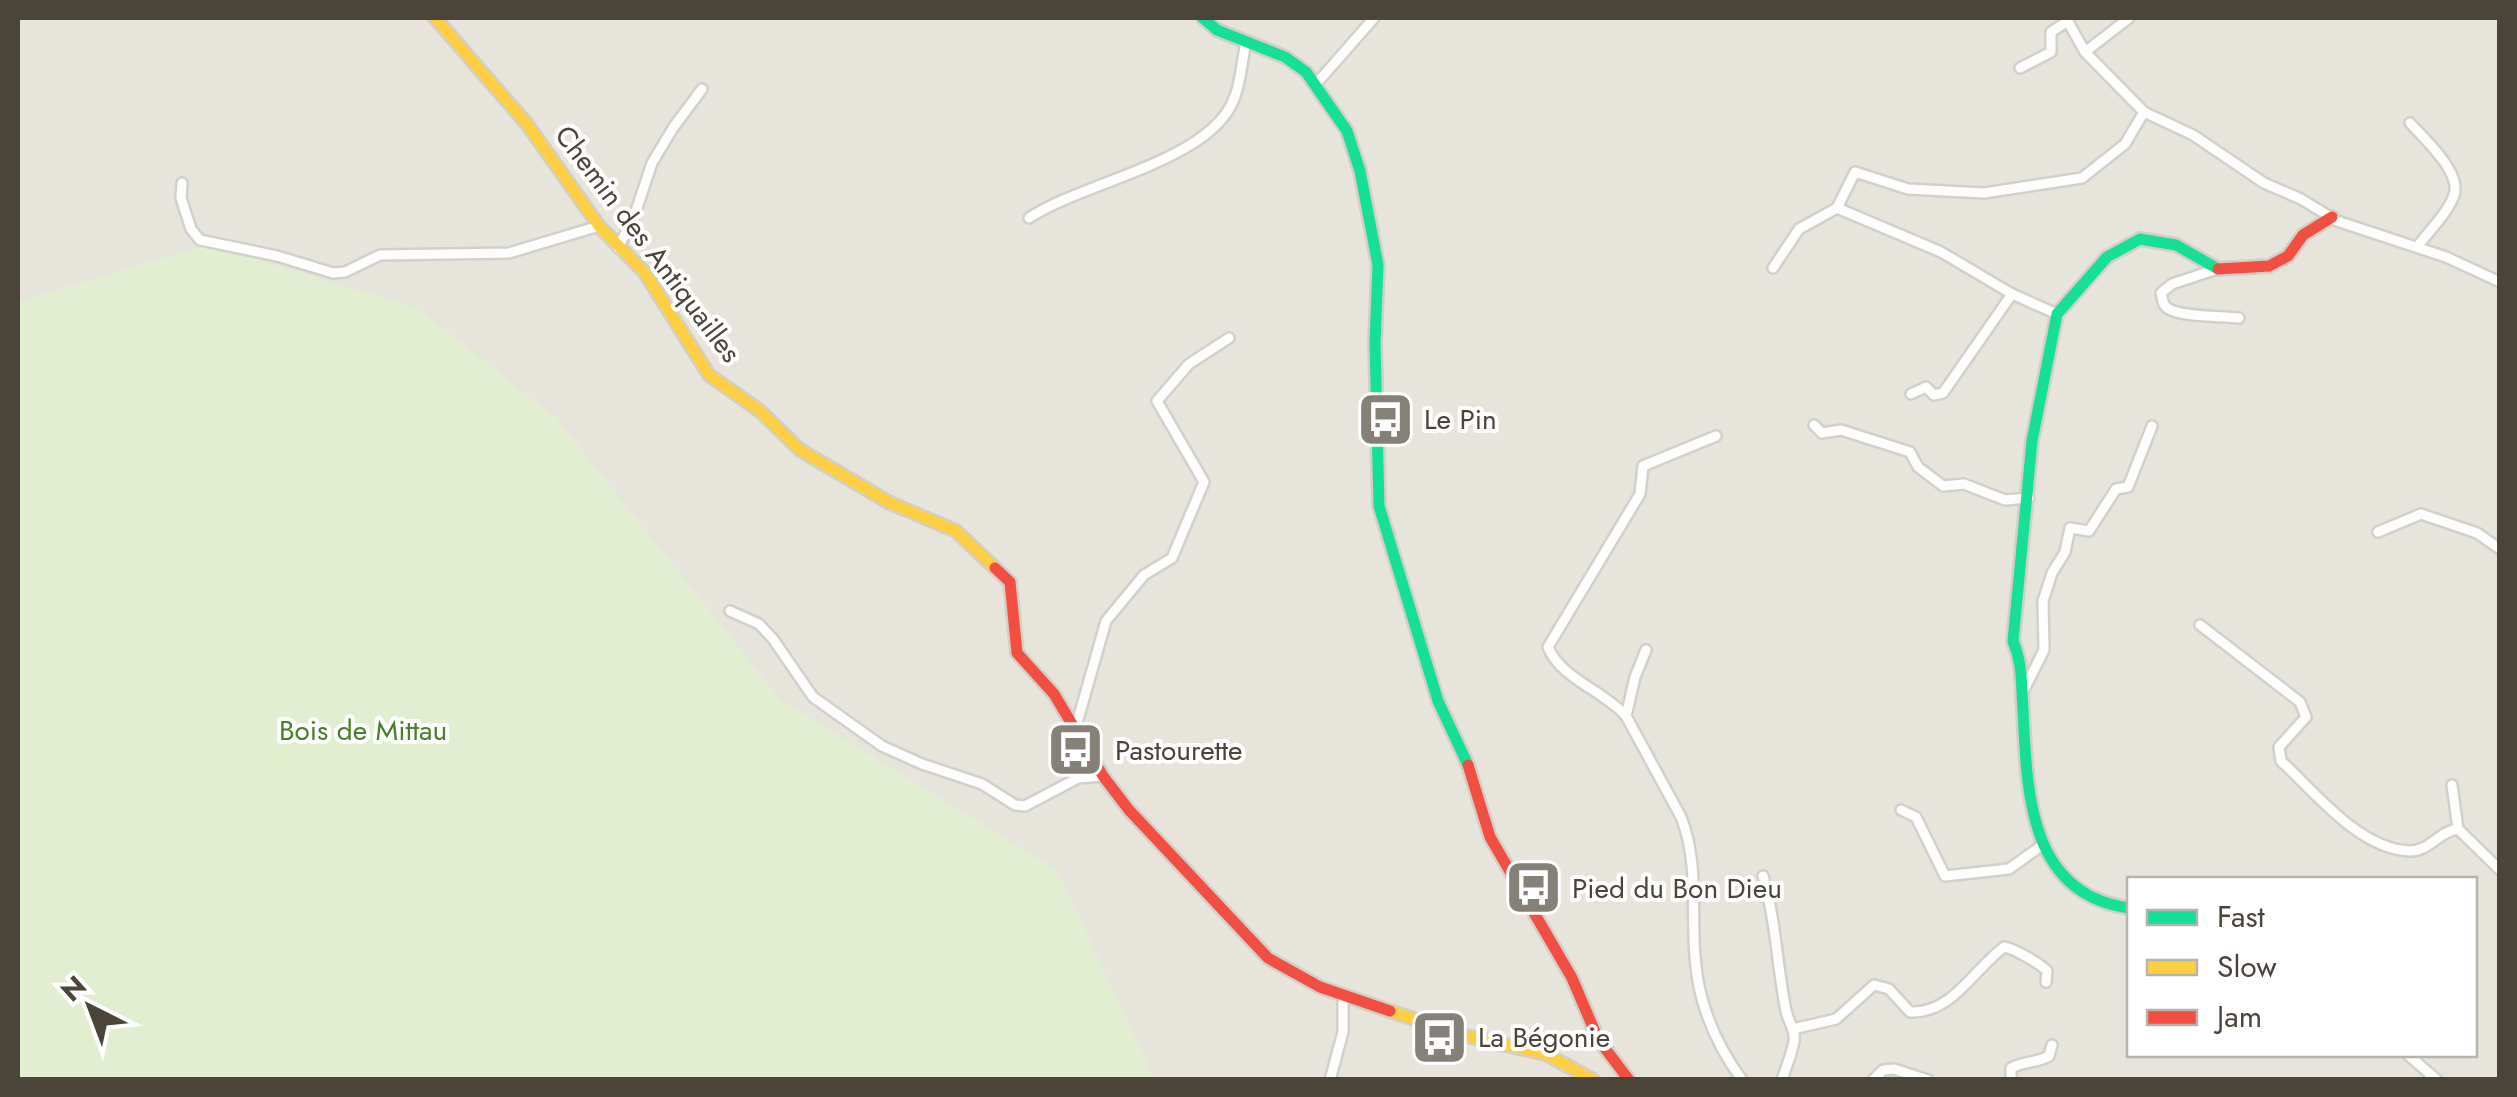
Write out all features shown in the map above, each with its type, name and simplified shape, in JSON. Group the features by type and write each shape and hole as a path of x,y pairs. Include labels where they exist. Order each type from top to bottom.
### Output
{"street":[{"name":"Chemin des Antiquailles","path":"435,18 527,124 599,226 646,274 709,375 760,412 800,450 890,502 956,531 1010,582 1016,653 1054,694 1103,776 1129,810 1268,958 1292,976 1343,998 1464,1035 1527,1047 1570,1062 1593,1080"},
{"path":"1203,18 1217,30 1285,56 1316,84 1347,131 1356,155 1378,266 1375,343 1379,506 1433,684 1462,749 1490,837 1572,978 1598,1039 1629,1080"},
{"path":"1316,84 1374,18"},
{"path":"2085,52 2129,18"},
{"path":"2020,68 2050,52 2051,32 2067,19 2085,52 2144,112 2193,135 2264,183 2301,198 2332,217 2418,247 2500,282"},
{"path":"1029,218 1048,205 1189,149 1210,132 1235,100 1246,43"},
{"path":"618,248 635,214 652,163 702,88"},
{"path":"1773,268 1799,229 1838,208 1855,172 1908,189 1984,194 2082,178 2124,144 2144,112"},
{"path":"2410,123 2436,151 2454,179 2454,195 2418,247"},
{"path":"182,183 181,198 191,230 200,240 277,256 333,273 346,272 380,255 509,253 599,226"},
{"path":"1838,208 1941,252 2012,294 2057,314"},
{"path":"2239,318 2168,309 2161,294 2172,284 2217,268 2269,266 2288,256 2303,235 2332,217"},
{"path":"2127,908 2085,895 2071,885 2041,846 2022,712 2024,665 2014,642 2032,441 2057,314 2107,257 2140,239 2176,245 2217,268"},
{"path":"1911,394 1926,388 1934,395 1943,393 2012,294"},
{"path":"1074,730 1106,621 1144,575 1172,558 1204,482 1157,400 1188,364 1228,338"},
{"path":"1814,425 1822,433 1841,430 1910,452 1918,468 1943,486 1964,484 2005,500 2029,498"},
{"path":"2024,690 2044,650 2043,601 2052,573 2066,552 2070,528 2089,531 2116,489 2128,487 2152,426"},
{"path":"1716,436 1643,466 1640,494 1548,646 1554,660 1617,705 1626,716 1686,831 1696,905 1695,957 1704,1003 1722,1052 1742,1080"},
{"path":"2378,532 2421,514 2477,533 2500,549"},
{"path":"730,610 758,624 773,638 814,698 882,746 982,784 1015,806 1025,806 1078,778 1103,776"},
{"path":"2200,624 2300,702 2306,717 2279,747 2281,760 2343,822 2362,836 2408,851 2424,848 2446,830 2458,829"},
{"path":"1626,716 1646,650"},
{"path":"2452,786 2458,829 2500,870"},
{"path":"1900,810 1916,817 1945,876 2009,869 2041,846"},
{"path":"1763,876 1773,911 1775,950 1796,1037 1782,1080"},
{"path":"1792,1029 1836,1019 1874,985 1889,990 1910,1012 1945,1005 1984,962 2004,947 2038,962 2047,971 2046,982"},
{"path":"1330,1080 1343,1032 1343,998"},
{"path":"2011,1080 2012,1068 2049,1056 2052,1045"},
{"path":"2410,1057 2437,1080"},
{"path":"1873,1080 1883,1070 1928,1080"}],"shaded area":[{"path":"18,18 2499,18 2499,1079 1154,1079 1057,871 779,699 555,417 209,245 18,302"}],"green space":[{"name":"Bois de Mittau","path":"209,245 417,308 555,417 779,699 1057,871 1154,1079 18,1080 18,302"}],"traffic: fast":[{"path":"1203,18 1217,30 1285,57 1306,72 1347,131 1360,171 1378,265 1375,343 1379,506 1438,701 1468,765"},
{"path":"2127,907 2096,899 2071,883 2052,861 2032,805 2021,675 2013,641 2032,441 2057,314 2107,257 2140,239 2176,245 2218,269"}],"traffic: slow":[{"path":"435,18 527,124 599,226 645,273 709,375 760,411 800,450 890,503 956,531 995,568"},
{"path":"1390,1011 1462,1035 1546,1054 1593,1080"}],"traffic: jam":[{"path":"2218,269 2269,266 2288,256 2303,235 2332,217"},
{"path":"995,568 1010,582 1017,653 1054,694 1103,776 1129,810 1268,958 1320,987 1390,1011"},
{"path":"1468,765 1490,837 1572,978 1598,1039 1629,1080"}],"place":[{"name":"Le Pin","path":"1385,419"},
{"name":"Pastourette","path":"1076,750"},
{"name":"Pied du Bon Dieu","path":"1533,888"},
{"name":"La Bégonie","path":"1439,1037"}]}
